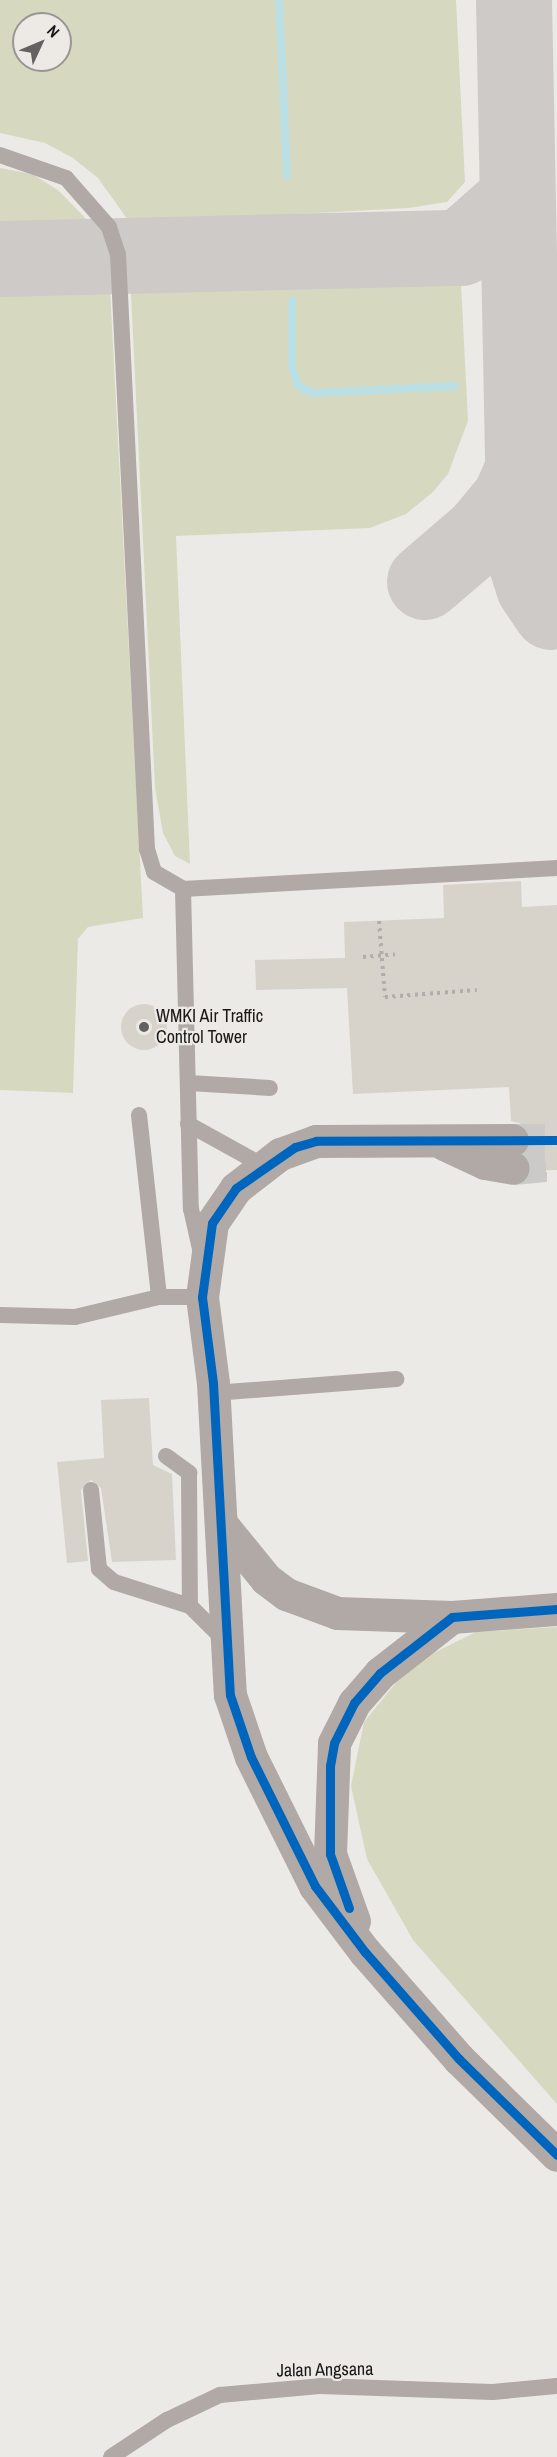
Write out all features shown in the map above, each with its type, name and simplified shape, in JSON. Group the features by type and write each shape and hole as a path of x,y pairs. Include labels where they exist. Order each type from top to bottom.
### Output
{"street":[{"path":"512,1154 434,1139 316,1141 262,1165 236,1188 212,1223 203,1259 202,1297 214,1393 230,1646 230,1695 281,1827 315,1886 365,1952 459,2059 557,2155"},
{"path":"223,1526 266,1580 309,1605 367,1616 452,1617 557,1609"},
{"path":"365,1952 330,1854 334,1743 354,1703 380,1673 452,1617"}],"lane":[{"path":"0,155 66,177 109,227 118,254 147,849 154,872 183,889 557,868"},
{"path":"183,889 189,1083 188,1124 194,1231 203,1259"},
{"path":"189,1083 270,1088"},
{"path":"140,1115 159,1297"},
{"path":"188,1124 262,1165"},
{"path":"0,1315 75,1317 159,1297 202,1297"},
{"path":"214,1393 396,1379"},
{"path":"166,1456 189,1473 190,1606"},
{"path":"91,1491 99,1569 114,1582 190,1606 230,1646"},
{"name":"Jalan Angsana","path":"111,2457 167,2420 220,2395 320,2386 493,2392 557,2386"}],"path":[{"path":"379,921 385,997 477,990"},
{"path":"363,957 395,954"}],"green space":[{"path":"0,0 456,0 465,182 447,202 409,208 130,223 98,178 73,158 45,143 0,133"},
{"path":"0,168 32,174 58,190 96,229 0,233"},
{"path":"428,264 461,283 468,421 448,474 433,492 406,514 370,528 176,536 190,864 175,856 163,833 155,788 130,274"},
{"path":"109,269 143,918 88,927 78,939 73,1093 0,1090 0,274"},
{"path":"557,1627 557,2104 413,1940 367,1859 351,1786 364,1722 411,1664 476,1632"}],"building":[{"path":"521,881 522,907 557,905 557,1170 531,1171 524,1153 531,1139 522,1124 511,1121 509,1087 353,1094 347,988 256,990 255,960 345,958 344,922 444,918 443,885"},
{"name":"WMKI Air Traffic Control Tower","path":"144,1004 153,1005 161,1010 166,1018 166,1036 161,1044 153,1049 144,1050 135,1049 127,1044 122,1036 121,1027 122,1018 127,1010 135,1005"},
{"path":"149,1398 153,1465 172,1474 176,1560 112,1562 101,1488 91,1480 81,1490 88,1561 67,1563 57,1462 104,1458 101,1400"}],"waterway":[{"path":"279,0 287,176"},
{"path":"292,301 292,367 298,386 314,393 455,386"}],"taxiway":[{"path":"514,0 525,559 534,587 551,612"},
{"path":"0,259 461,248 515,200"},
{"path":"425,582 482,533 510,499 524,468"}],"tunnel":[{"path":"512,1140 557,1140"},
{"path":"513,1168 557,1164"}],"transit line":[{"path":"557,1140 316,1141 295,1147 236,1188 212,1223 202,1297 213,1383 230,1695 251,1757 315,1886 365,1952 459,2059 557,2155"},
{"path":"349,1908 330,1854 330,1766 334,1743 354,1703 380,1673 452,1617 557,1609"}],"place":[{"name":"WMKI Air Traffic Control Tower","path":"144,1027"}]}
